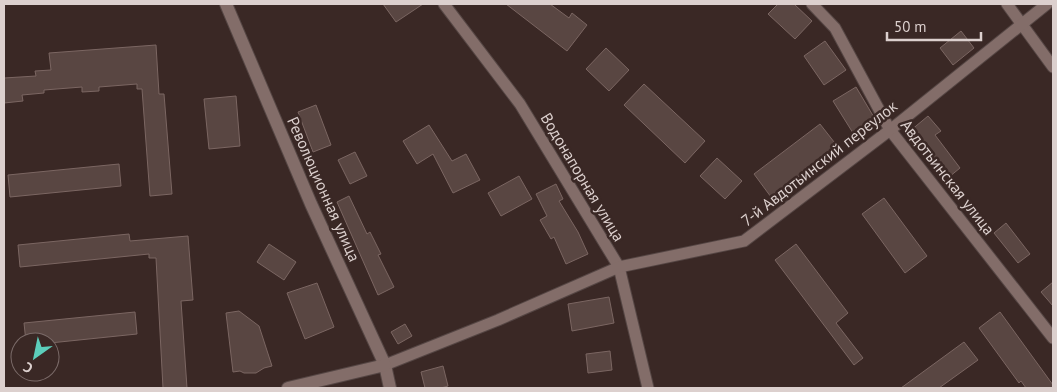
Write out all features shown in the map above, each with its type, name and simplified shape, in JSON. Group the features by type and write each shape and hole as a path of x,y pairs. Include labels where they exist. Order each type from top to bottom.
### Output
{"main road":[{"name":"Революционная улица","path":"226,4 311,204 385,365 390,388"},
{"path":"288,388 385,365"}],"street":[{"name":"Водонапорная улица","path":"444,4 520,104 619,267 648,388"},
{"name":"Авдотьинская улица","path":"812,4 835,28 890,130 1053,338"},
{"path":"1007,4 1053,67"},
{"name":"7-й Авдотьинский переулок","path":"385,365 498,320 619,267 744,241 890,130 1047,4"}],"building":[{"path":"383,4 423,4 396,22"},
{"path":"506,4 550,4 569,18 572,13 587,25 567,51"},
{"path":"778,4 794,4 812,21 795,39 768,14"},
{"path":"961,31 974,48 953,65 940,48"},
{"path":"825,41 846,70 824,85 804,56"},
{"path":"156,45 159,94 164,94 172,194 150,196 142,89 137,89 137,84 99,87 99,91 82,92 82,87 44,90 44,93 22,95 23,101 4,103 4,78 36,76 35,71 51,70 49,53"},
{"path":"606,48 629,70 609,91 586,69"},
{"path":"644,84 705,141 685,163 624,105"},
{"path":"856,87 875,119 853,133 833,101"},
{"path":"236,96 240,146 209,149 204,99"},
{"path":"316,105 331,145 313,152 298,112"},
{"path":"928,116 941,131 935,135 960,168 949,177 924,145 910,131"},
{"path":"820,124 838,147 771,197 754,174"},
{"path":"429,125 452,161 466,154 480,180 453,193 433,154 417,164 403,141"},
{"path":"355,152 367,176 350,184 338,160"},
{"path":"717,158 742,181 725,199 700,176"},
{"path":"119,164 121,186 10,197 8,175"},
{"path":"519,176 532,199 501,216 488,193"},
{"path":"556,184 563,199 559,201 578,232 588,254 566,264 554,237 551,239 540,220 547,216 536,194"},
{"path":"349,196 367,234 370,232 381,254 378,255 394,287 378,295 337,202"},
{"path":"884,198 927,256 905,273 862,214"},
{"path":"1006,223 1030,254 1018,263 994,233"},
{"path":"129,234 130,241 188,236 193,300 181,301 187,388 163,388 156,258 149,258 149,254 20,267 18,245"},
{"path":"269,244 296,262 284,280 257,262"},
{"path":"796,244 848,313 836,323 863,358 854,365 775,260"},
{"path":"1053,282 1053,306 1041,292"},
{"path":"317,283 334,327 305,339 287,293"},
{"path":"609,297 614,323 572,331 568,304"},
{"path":"239,311 259,326 272,366 256,373 233,372 226,313"},
{"path":"135,312 137,334 60,342 60,332 25,332 24,323"},
{"path":"1000,312 1053,385 1053,388 1026,388 1021,381 1019,383 979,328"},
{"path":"405,324 412,336 398,344 391,332"},
{"path":"964,342 978,360 939,388 901,388"},
{"path":"610,351 612,370 588,373 586,354"},
{"path":"443,366 448,386 425,388 421,372"}]}
